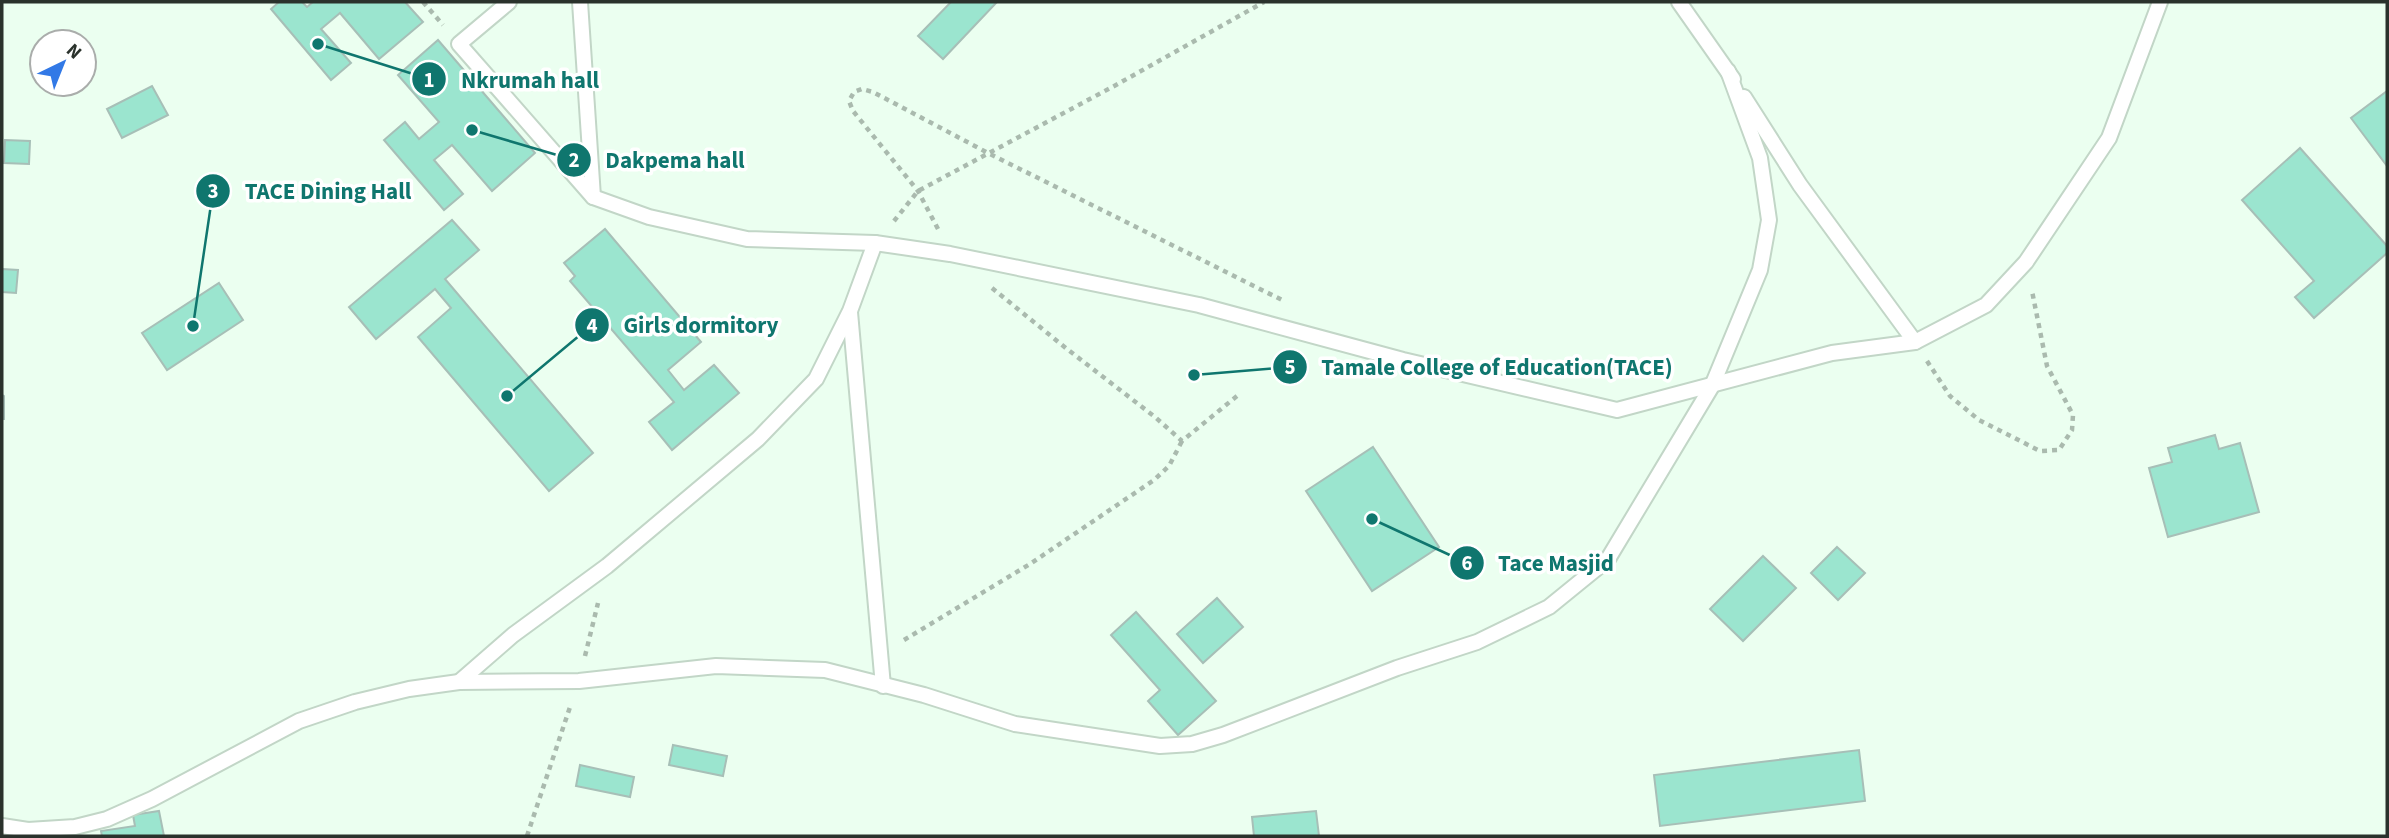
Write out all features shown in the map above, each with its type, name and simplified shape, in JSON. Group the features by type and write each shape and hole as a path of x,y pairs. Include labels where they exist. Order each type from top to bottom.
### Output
{"lane":[{"path":"509,2 459,44 593,197 649,217 747,239 875,243 950,254 1199,305 1403,360 1617,410 1832,354 1915,342 1986,305 2026,262 2109,138 2161,2"},
{"path":"580,2 593,197"},
{"path":"1679,2 1728,71 1800,185 1915,342"},
{"path":"2,826 27,830 75,827 107,819 152,799 299,721 355,702 409,689 459,682 579,681 716,666 825,670 925,695 1015,724 1160,746 1192,744 1223,735 1397,668 1477,642 1549,607 1608,559 1712,386 1760,270 1769,220 1760,158 1728,71"},
{"path":"459,682 513,635 607,566 758,439 816,379 850,311 875,243"},
{"path":"850,311 883,686"}],"path":[{"path":"424,2 459,44"},
{"path":"875,243 918,191 1264,2"},
{"path":"1915,342 1950,396 1979,420 2040,451 2059,450 2072,430 2073,415 2047,366 2026,262"},
{"path":"879,655 1030,564 1154,480 1170,466 1182,441"}],"building":[{"path":"279,2 302,2 307,7 313,2 405,2 423,22 379,59 340,13 321,29 351,63 331,80 271,9"},
{"path":"951,2 997,2 943,59 918,36"},
{"path":"438,40 535,153 492,191 452,145 434,160 463,194 444,210 384,140 405,122 419,139 439,122 398,75"},
{"path":"152,86 168,115 122,138 107,109"},
{"path":"2387,91 2387,166 2351,118"},
{"path":"5,140 30,141 29,164 4,163"},
{"path":"2300,148 2387,246 2387,253 2314,318 2295,297 2314,281 2242,200"},
{"path":"452,220 479,250 445,279 593,453 549,491 418,337 451,308 435,289 376,339 349,307"},
{"path":"605,229 701,342 668,370 684,390 714,365 739,393 672,450 649,422 674,402 570,281 575,276 564,263"},
{"path":"2,269 18,270 16,293 2,292"},
{"path":"219,283 243,320 167,370 142,333"},
{"path":"2,395 4,396 4,419 2,419"},
{"path":"2215,435 2219,449 2240,443 2259,512 2168,537 2149,468 2172,462 2168,448"},
{"path":"1373,447 1439,547 1372,591 1306,491"},
{"path":"1837,547 1865,573 1838,600 1811,573"},
{"path":"1763,556 1796,588 1743,641 1710,609"},
{"path":"1217,598 1243,627 1203,663 1177,634"},
{"path":"1136,612 1216,701 1178,735 1148,701 1160,690 1111,635"},
{"path":"673,745 727,756 723,776 669,765"},
{"path":"1859,750 1865,801 1660,826 1654,775"},
{"path":"580,765 634,777 630,797 576,786"},
{"path":"159,811 164,836 102,836 101,831 135,826 133,815"},
{"path":"1316,811 1319,836 1254,836 1252,817"}],"place":[{"name":"Nkrumah hall","path":"318,44"},
{"name":"Dakpema hall","path":"472,130"},
{"name":"TACE Dining Hall","path":"193,326"},
{"name":"Tamale College of Education(TACE)","path":"1194,375"},
{"name":"Girls dormitory","path":"507,396"},
{"name":"Tace Masjid","path":"1372,519"}]}
